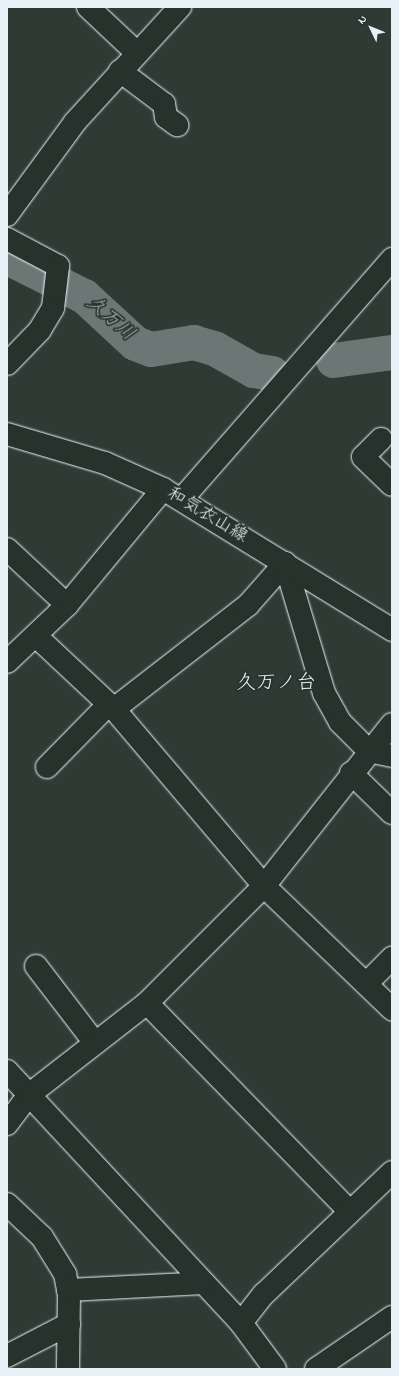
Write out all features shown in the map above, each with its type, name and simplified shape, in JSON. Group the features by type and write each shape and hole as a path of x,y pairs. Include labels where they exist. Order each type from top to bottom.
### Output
{"street":[{"path":"88,7 137,54"},
{"path":"7,215 75,122 180,7"},
{"path":"120,71 164,104 166,117 177,125"},
{"path":"7,239 58,266 53,308 40,330 7,364"},
{"path":"182,499 392,259"},
{"name":"和気衣山線","path":"7,434 105,463 163,489 182,499 392,630"},
{"path":"381,439 363,457 392,485"},
{"path":"7,662 37,637 67,605 163,489"},
{"path":"7,548 67,605"},
{"path":"47,767 112,706 248,605 285,563"},
{"path":"285,563 324,693 340,722 369,751 392,756"},
{"path":"37,637 112,706 264,886 392,1009"},
{"path":"7,1124 30,1094 147,1003 264,886 351,773 392,724"},
{"path":"351,773 392,813"},
{"path":"366,984 392,958"},
{"path":"36,966 95,1043"},
{"path":"147,1003 350,1212"},
{"path":"7,1071 30,1094 241,1323 275,1369"},
{"path":"241,1323 264,1294 392,1172"},
{"path":"7,1204 55,1255 68,1290 68,1369"},
{"path":"68,1290 204,1283"},
{"path":"316,1369 392,1317"},
{"path":"7,1356 68,1324"}],"waterway":[{"name":"久万川","path":"7,257 51,279"},
{"name":"久万川","path":"62,285 84,296 135,343 151,349 193,342 214,348 253,370 272,373"},
{"name":"久万川","path":"333,360 392,352"}],"district":[{"name":"久万ノ台","path":"276,683"}]}
